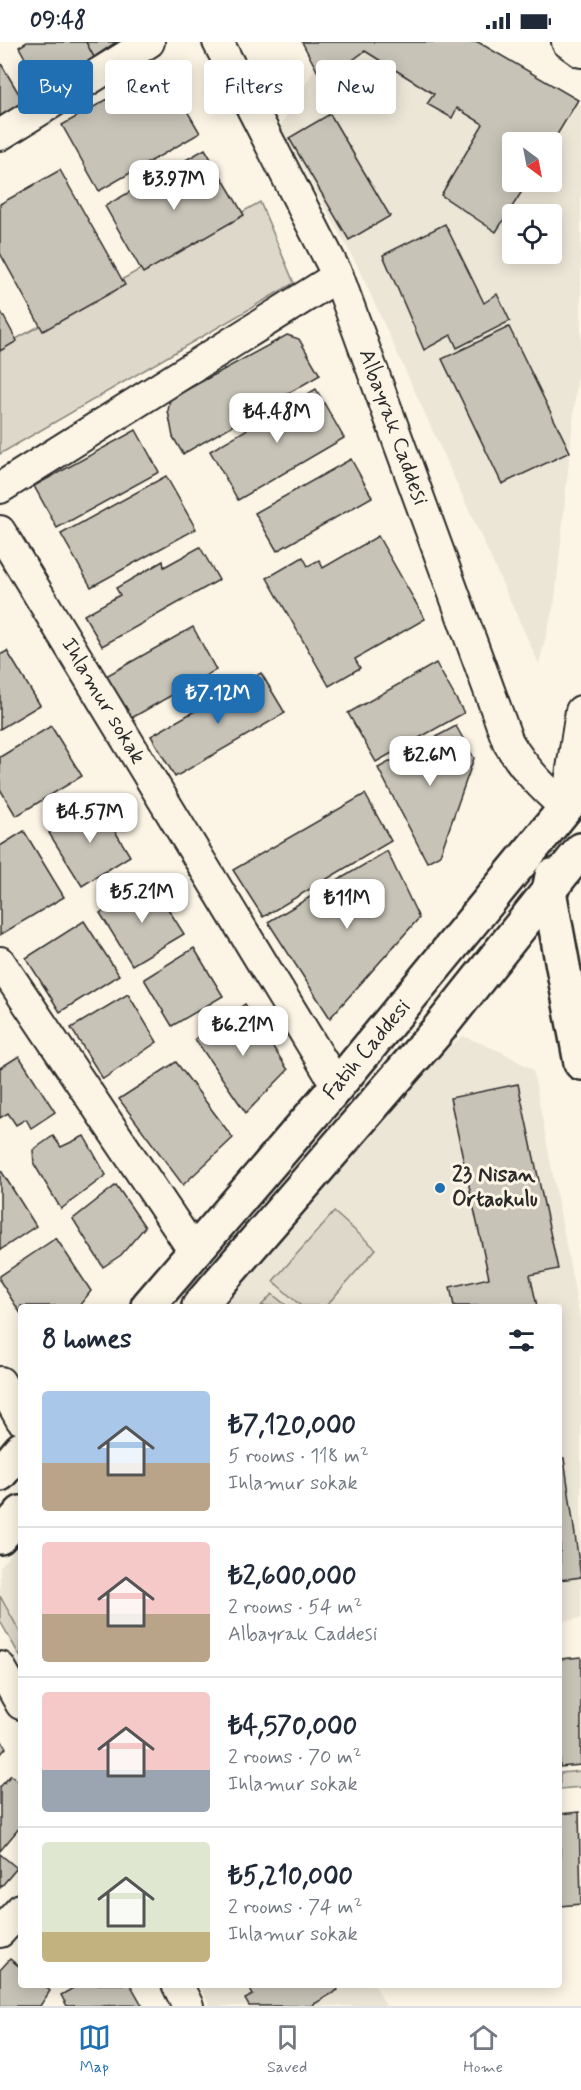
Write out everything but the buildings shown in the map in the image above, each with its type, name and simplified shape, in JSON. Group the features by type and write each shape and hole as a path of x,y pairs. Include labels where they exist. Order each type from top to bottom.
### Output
{"main road":[{"path":"573,799 549,891 581,1063"},
{"name":"Fatih Caddesi","path":"150,1304 337,1086 573,799"},
{"name":"Fatih Caddesi","path":"201,1304 438,1030 581,850"},
{"path":"0,1474 18,1453"},
{"path":"0,1537 18,1516"}],"street":[{"path":"0,135 149,42"},
{"name":"Albayrak Caddesi","path":"218,42 338,276 508,742 520,763 537,783 573,799"},
{"path":"567,42 581,52"},
{"path":"0,488 338,276"},
{"name":"Ihlamur sokak","path":"0,531 337,1086"},
{"path":"573,799 581,711"},
{"path":"0,962 195,1253"},
{"path":"0,1382 18,1414"},
{"path":"0,1667 18,1699"},
{"path":"0,1932 18,1912"},
{"path":"179,1988 188,2006"}],"shaded area":[{"path":"331,42 477,42 581,106 581,342 555,600 539,664 358,267 280,126 287,114 304,114 304,86 316,67 316,114 396,114 396,60 320,60"},
{"path":"260,202 294,283 0,454 0,348"},
{"name":"23 Nisan Ortaokulu","path":"463,1036 502,1052 533,1070 581,1324 581,1618 562,1622 562,1304 226,1304 442,1053"},
{"path":"334,1212 376,1249 328,1304 299,1304 273,1281"},
{"path":"272,1294 284,1304 263,1304"},
{"path":"18,1546 18,1653 0,1621 0,1567"},
{"path":"0,1596 18,1629 18,1653 0,1621"},
{"path":"581,1771 581,1787 562,1789 562,1773"},
{"path":"201,1988 377,1988 386,2006 210,2006"}],"place":[{"name":"23 Nisan Ortaokulu","path":"440,1188"}]}
